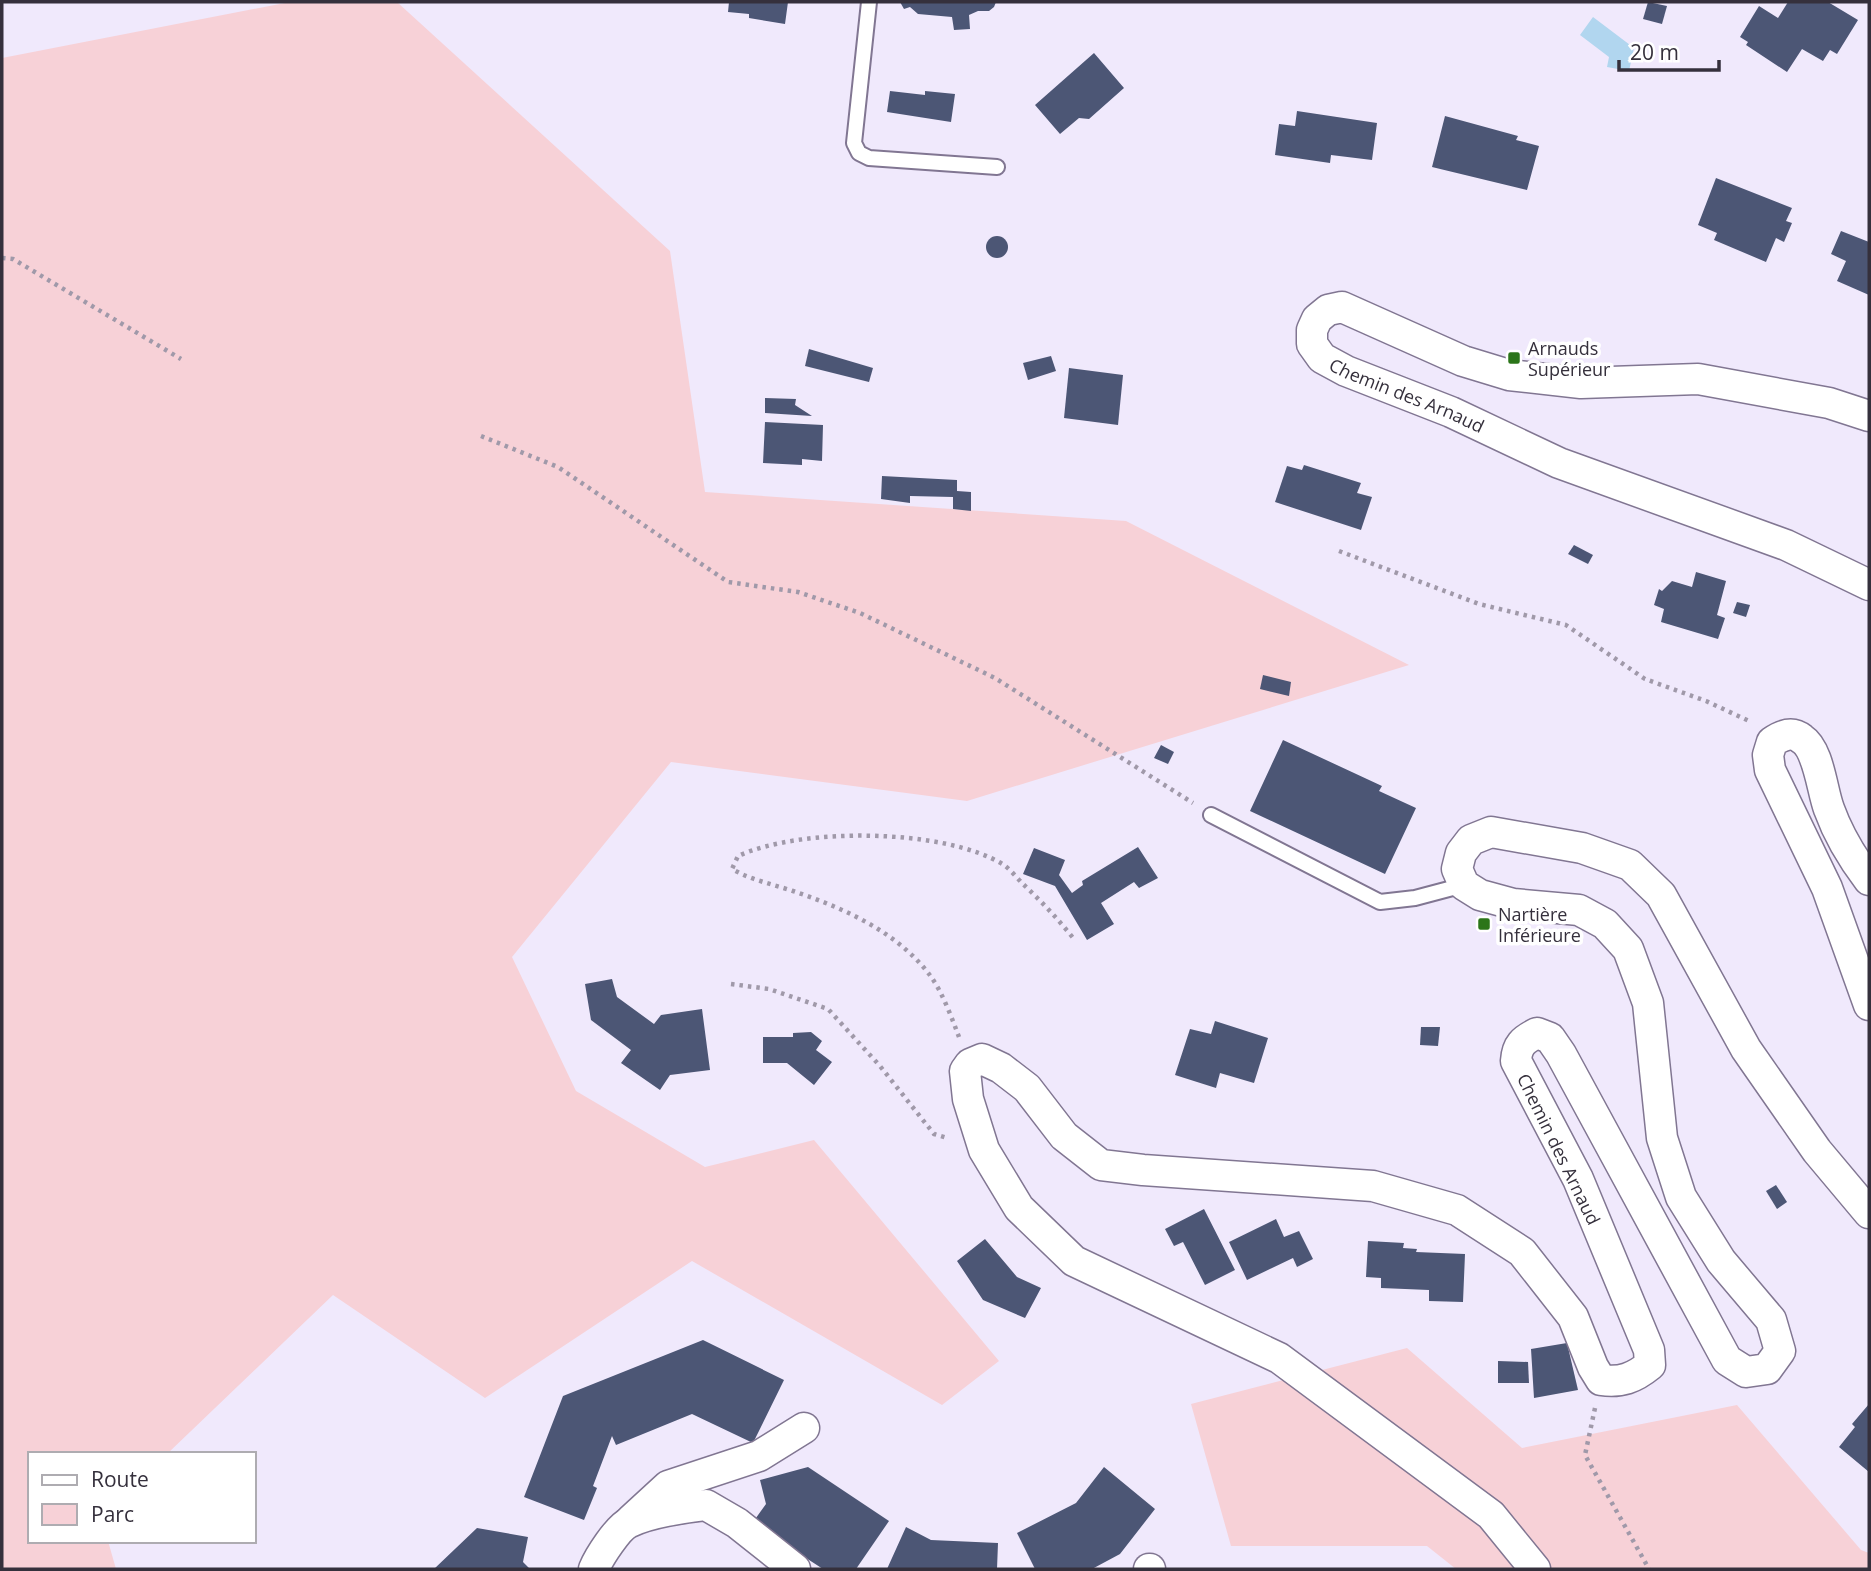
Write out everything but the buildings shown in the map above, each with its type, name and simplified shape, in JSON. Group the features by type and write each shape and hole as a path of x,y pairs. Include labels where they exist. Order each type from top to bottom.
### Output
{"street":[{"name":"Chemin des Arnaud","path":"1869,416 1829,403 1698,379 1581,383 1509,375 1463,361 1342,307 1328,310 1317,319 1312,330 1312,344 1322,358 1346,371 1451,412 1559,463 1786,545 1869,585"},
{"path":"1869,880 1856,863 1828,809 1815,759 1804,739 1782,735 1772,742 1768,755 1770,770 1827,888 1869,1005"},
{"path":"1464,885 1457,869 1461,853 1471,840 1491,832 1581,848 1630,865 1661,895 1746,1049 1817,1151 1869,1213"},
{"name":"Chemin des Arnaud","path":"1464,885 1480,895 1513,904 1579,910 1605,924 1628,949 1648,1003 1662,1138 1681,1197 1721,1261 1770,1320 1780,1351 1767,1369 1745,1372 1727,1360 1560,1054 1550,1038 1537,1033 1525,1039 1517,1048 1516,1061 1578,1179 1649,1350 1650,1365 1640,1373 1617,1383 1601,1380"},
{"path":"1535,1569 1491,1515 1279,1358 1074,1261 1020,1208 984,1150 968,1099 965,1071 970,1063 982,1059 1001,1068 1027,1088 1064,1136 1101,1165 1373,1186 1457,1210 1522,1252 1573,1317 1592,1367 1601,1380"},
{"path":"594,1569 599,1556 628,1522 668,1486 759,1456 804,1428"},
{"path":"628,1522 706,1505 737,1523 795,1569"}],"lane":[{"path":"869,2 854,143 859,153 869,158 997,167"},
{"path":"1211,815 1380,902 1415,898 1464,885"}],"path":[{"path":"2,258 13,259 181,359"},
{"path":"481,436 558,467 728,582 798,592 860,614 995,678 1211,815"},
{"path":"1339,551 1479,604 1566,625 1645,680 1706,701 1782,735"},
{"path":"970,1063 953,1020 929,974 890,936 851,914 793,891 747,877 732,869 738,856 752,850 830,836 893,836 964,848 1005,866 1048,908 1074,939"},
{"path":"731,984 769,989 828,1009 880,1066 933,1134 984,1150"},
{"path":"1601,1380 1585,1455 1649,1569"}],"green space":[{"path":"290,2 397,2 670,251 705,492 1126,521 1409,665 967,801 671,762 512,957 576,1091 705,1167 814,1140 999,1361 942,1405 692,1261 485,1398 333,1295 169,1452 28,1452 28,1543 109,1543 116,1569 2,1569 2,58"},
{"path":"1407,1348 1522,1448 1737,1405 1861,1550 1869,1553 1869,1569 1456,1569 1427,1546 1231,1546 1191,1404"}],"water":[{"path":"1593,17 1634,48 1629,71 1607,67 1609,57 1580,35"}],"place":[{"name":"Arnauds Supérieur","path":"1514,358"},
{"name":"Nartière Inférieure","path":"1484,924"}]}
